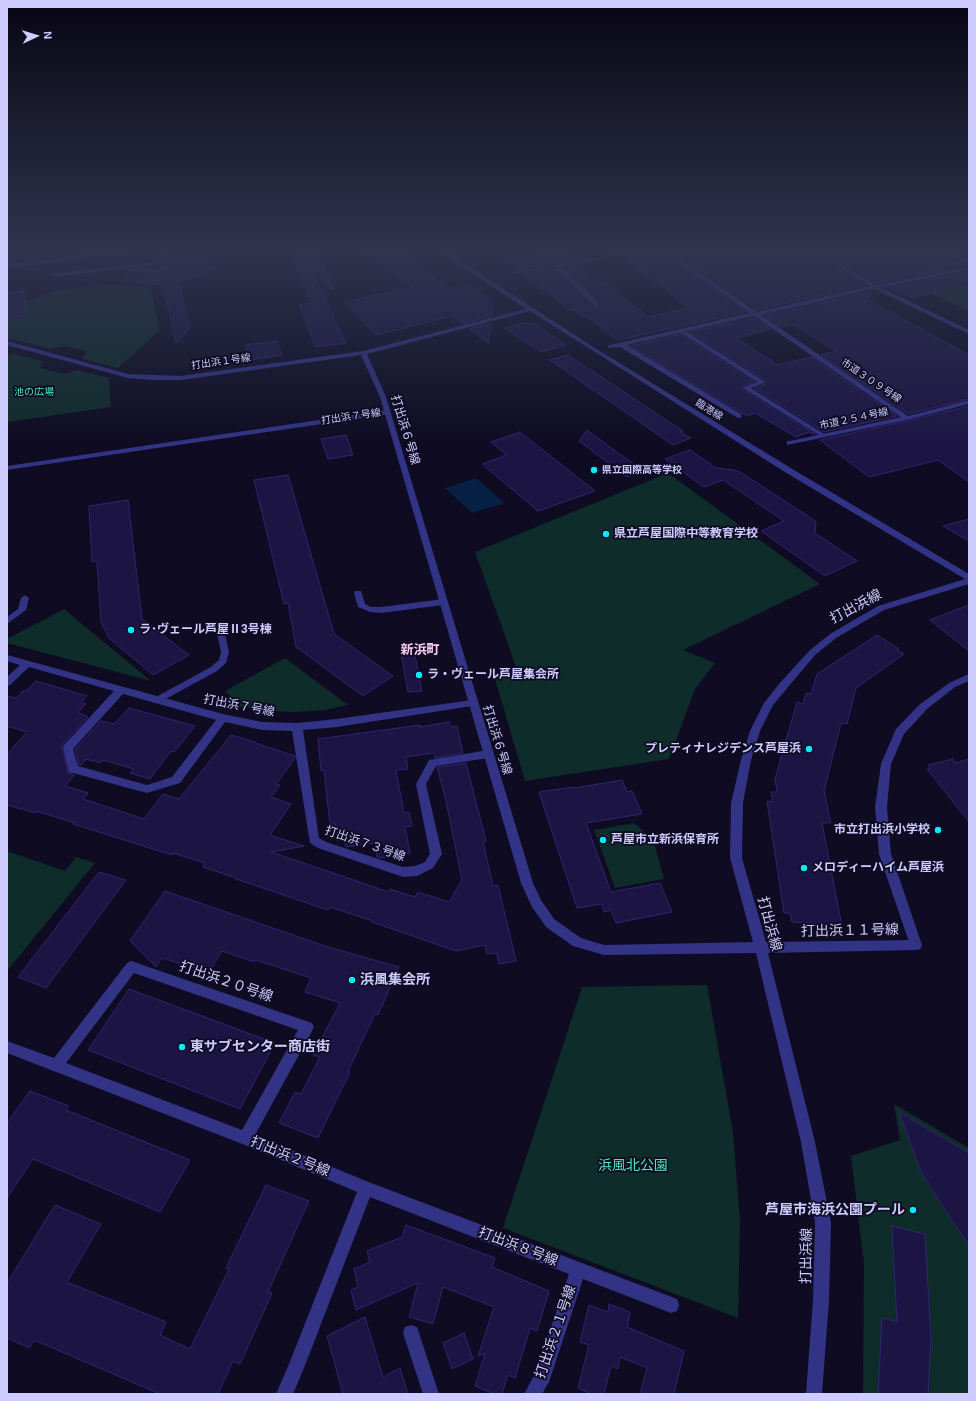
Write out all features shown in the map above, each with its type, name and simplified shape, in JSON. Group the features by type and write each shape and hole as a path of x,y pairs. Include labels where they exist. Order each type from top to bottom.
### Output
{"street":[{"name":"打出浜１号線","path":"7,343 128,376 153,378 195,376 363,353 500,317"},
{"name":"臨港線","path":"545,317 790,472 969,579"},
{"path":"610,347 740,317"},
{"name":"市道３０９号線","path":"759,317 907,418"},
{"path":"938,317 969,332"},
{"path":"622,345 738,416"},
{"name":"打出浜６号線","path":"363,353 383,397 472,703 527,883 533,896 550,923 576,942 604,950 761,948"},
{"name":"市道２５４号線","path":"790,443 907,418 969,402"},
{"name":"打出浜７号線","path":"7,468 387,412"},
{"name":"打出浜線","path":"814,1394 821,1300 822,1223 808,1142 761,948 736,858 736,803 746,760 755,731 769,703 782,686 812,653 833,636 881,608 969,579"},
{"name":"打出浜７号線","path":"7,658 224,718 262,726 298,727 337,723 472,703"},
{"path":"7,683 27,664"},
{"name":"打出浜１１号線","path":"761,948 916,945 885,854 881,807 886,764 900,732 923,707 952,685 969,677"},
{"path":"121,690 68,748 72,769 147,789 176,780 224,718"},
{"name":"打出浜７３号線","path":"298,727 314,840 322,845 403,872 417,871 429,865 436,854 421,784 433,763 488,754"},
{"name":"打出浜２０号線","path":"56,1066 131,968 307,1027 245,1138"},
{"name":"打出浜２号線","path":"7,1047 245,1138 366,1188"},
{"path":"284,1394 296,1368 366,1188"},
{"name":"打出浜８号線","path":"366,1188 670,1305"},
{"name":"打出浜２１号線","path":"532,1394 542,1376 578,1270"},
{"path":"411,1333 431,1394"}],"lane":[{"path":"682,331 762,382 746,388 824,436"},
{"path":"358,593 361,605 370,609 381,610 443,602"},
{"path":"7,621 22,610 25,598"},
{"path":"157,700 214,670 223,661 225,652 221,634"}],"green space":[{"path":"7,317 157,317 160,330 118,368 82,359 87,351 65,346 50,349 7,338"},
{"name":"池の広場","path":"13,354 43,361 40,368 64,374 78,370 109,378 111,407 7,422 7,357"},
{"path":"668,473 820,584 683,650 715,663 695,689 669,759 525,781 495,679 519,675 475,552"},
{"path":"64,609 151,681 7,643 7,639"},
{"path":"285,658 348,705 325,710 297,712 271,711 240,707 225,691"},
{"path":"634,823 653,839 664,879 615,888 594,830"},
{"path":"7,851 65,871 76,857 95,863 7,971"},
{"name":"浜風北公園","path":"707,985 733,1132 740,1221 738,1318 503,1228 582,987"},
{"name":"芦屋市海浜公園プール","path":"894,1104 969,1148 969,1394 863,1394 864,1264 851,1156 900,1140"}],"water":[{"path":"476,478 504,503 472,513 445,488"}],"building":[{"path":"170,317 187,317 190,328 176,343"},
{"path":"304,317 334,317 346,343 316,347"},
{"path":"359,317 446,317 376,335"},
{"path":"454,317 486,317 463,324"},
{"path":"588,317 721,317 618,340"},
{"path":"767,317 900,317 969,355 969,399 908,414 821,355 836,351 792,324 781,327"},
{"path":"754,318 771,329 736,338 778,365 811,357 897,416 824,432 754,388 765,384 765,380 690,332"},
{"path":"491,323 488,343 469,329"},
{"path":"524,323 535,324 566,345 541,352 505,328"},
{"path":"681,334 754,382 743,386 743,390 815,434 809,432 796,437 755,413 747,416 631,346"},
{"path":"276,341 282,355 250,360 245,345"},
{"path":"568,355 683,431 680,432 691,438 673,445 550,360"},
{"path":"969,406 969,482 938,460 869,477 820,440 907,421"},
{"path":"587,430 643,471 627,477 579,441"},
{"path":"520,432 595,491 538,511 482,464 507,455 491,442"},
{"path":"346,435 353,455 328,459 321,439"},
{"path":"690,450 716,468 740,472 811,518 816,522 815,533 857,561 825,576 761,531 784,521 723,480 704,487 665,459"},
{"path":"288,475 334,634 393,676 363,696 296,647 288,603 284,604 254,480"},
{"path":"128,500 142,619 189,655 153,675 109,638 101,622 97,561 92,562 89,506"},
{"path":"969,519 969,541 943,526"},
{"path":"969,605 969,651 930,620"},
{"path":"877,635 899,649 897,650 904,654 856,688 847,724 841,723 824,791 831,823 822,823 842,926 792,922 790,913 784,913 767,801 773,802 771,792 777,792 775,779 797,702 803,704 806,693 811,694 817,674"},
{"path":"413,645 422,691 408,692 400,648"},
{"path":"36,681 87,696 81,702 86,704 78,712 88,717 63,744 62,748 68,772 74,775 65,786 88,793 83,799 144,819 163,794 179,799 231,735 255,742 295,756 276,784 280,785 271,797 291,804 270,835 304,846 271,852 389,892 390,889 415,897 418,892 449,902 462,880 446,801 437,767 466,763 486,841 483,842 493,886 498,885 516,961 499,964 497,953 487,954 485,945 456,951 372,922 373,921 330,907 328,910 236,879 203,867 205,863 173,853 172,855 36,811 35,813 7,805 7,754 27,732 7,726 7,696 16,698"},
{"path":"129,708 195,726 174,752 171,751 150,779 130,773 134,769 103,760 100,763 86,759 81,765 79,765 75,749 101,721 114,724"},
{"path":"449,722 451,727 457,726 463,753 435,758 434,753 406,757 408,769 396,770 404,813 409,812 412,826 405,827 410,853 381,858 377,857 375,843 346,847 344,840 337,841 335,824 330,824 324,770 321,771 318,739 420,725 420,727"},
{"path":"953,759 955,763 969,759 969,822 927,769 931,769 928,765"},
{"path":"622,780 627,792 632,791 642,814 586,823 611,892 660,883 672,912 616,923 611,910 604,912 602,904 577,908 539,792"},
{"path":"99,872 126,880 46,988 18,977"},
{"path":"165,891 328,947 399,967 378,1015 375,1014 348,1071 350,1072 318,1138 279,1123 295,1092 301,1094 320,1057 313,1055 340,1003 305,992 311,978 256,960 254,962 222,951 209,972 162,958 156,967 130,941"},
{"name":"東サブセンター商店街","path":"129,989 275,1043 240,1109 88,1050"},
{"path":"30,1091 69,1106 66,1110 190,1160 160,1212 33,1159 7,1198 7,1123"},
{"path":"899,1112 969,1153 969,1244 954,1224 921,1172"},
{"path":"266,1185 309,1201 268,1292 272,1293 240,1364 233,1361 218,1394 160,1394 34,1340 29,1348 7,1338 7,1283 55,1205 101,1224 67,1282 166,1322 160,1335 190,1349 229,1269 226,1268"},
{"path":"406,1225 495,1258 492,1267 549,1291 537,1331 530,1328 515,1378 508,1375 502,1394 494,1394 475,1386 485,1353 478,1356 494,1307 443,1287 433,1324 409,1317 418,1283 356,1310 351,1290 358,1287 354,1269 370,1262 367,1251 402,1237"},
{"path":"892,1226 925,1234 931,1339 928,1394 878,1394 882,1318 897,1322"},
{"path":"609,1304 630,1312 627,1327 684,1351 674,1394 640,1394 647,1368 620,1357 618,1369 611,1366 604,1394 591,1394 578,1388 589,1345 580,1342 589,1305 608,1312"},
{"path":"365,1317 383,1377 400,1368 408,1394 343,1394 327,1336"},
{"path":"464,1333 473,1359 452,1369 443,1343"}],"place":[{"name":"県立国際高等学校","path":"594,470"},
{"name":"県立芦屋国際中等教育学校","path":"606,534"},
{"name":"ラ･ヴェール芦屋Ⅱ3号棟","path":"131,630"},
{"name":"ラ・ヴェール芦屋集会所","path":"419,675"},
{"name":"プレティナレジデンス芦屋浜","path":"809,749"},
{"name":"市立打出浜小学校","path":"938,830"},
{"name":"芦屋市立新浜保育所","path":"603,840"},
{"name":"メロディーハイム芦屋浜","path":"804,868"},
{"name":"浜風集会所","path":"352,980"},
{"name":"東サブセンター商店街","path":"182,1047"},
{"name":"芦屋市海浜公園プール","path":"913,1210"}],"district":[{"name":"新浜町","path":"420,650"}]}
